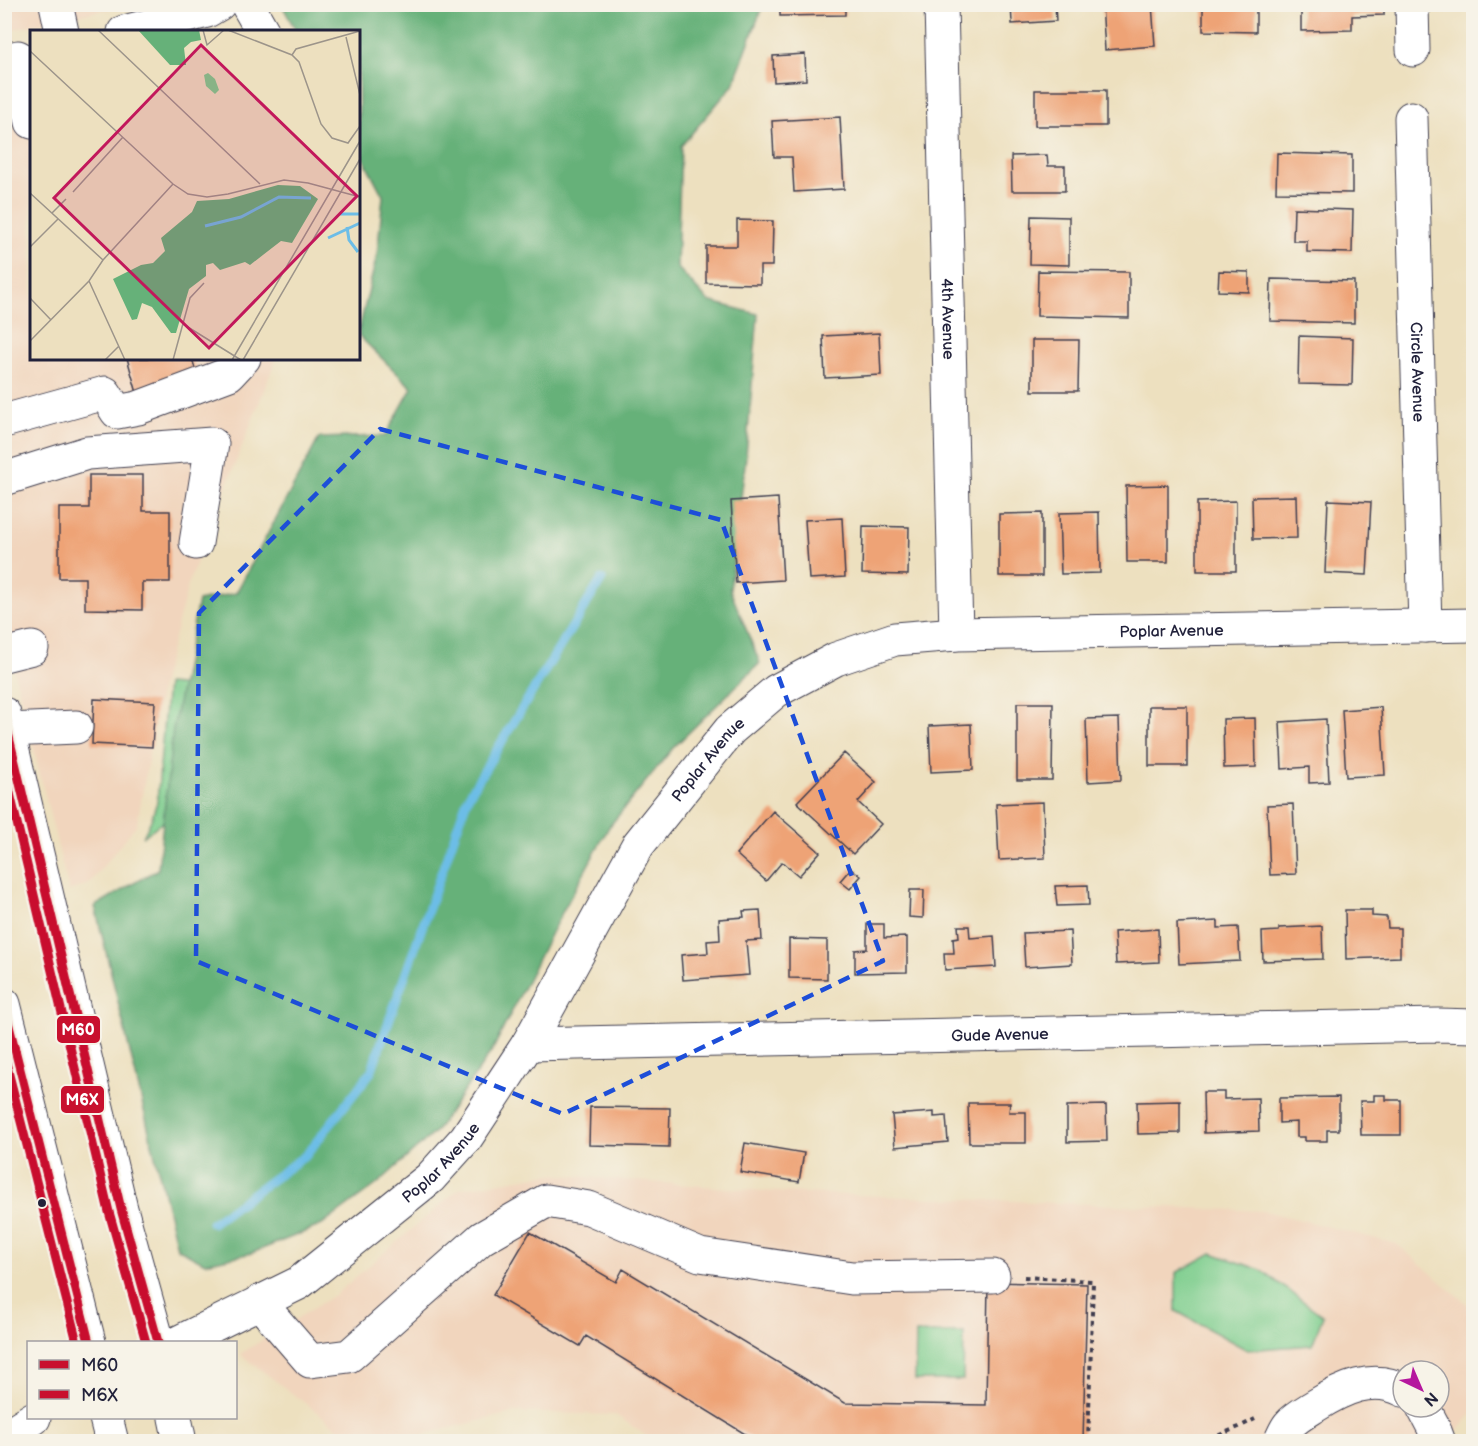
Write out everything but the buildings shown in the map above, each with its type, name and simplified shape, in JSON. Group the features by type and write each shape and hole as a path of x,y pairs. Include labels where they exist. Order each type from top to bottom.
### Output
{"street":[{"path":"56,4 62,30"},
{"path":"132,30 207,11 219,4"},
{"path":"247,4 262,30"},
{"name":"4th Avenue","path":"941,4 956,634"},
{"path":"1412,4 1413,50"},
{"path":"18,57 30,113"},
{"name":"Circle Avenue","path":"1411,117 1425,626"},
{"path":"4,421 105,393 117,412 138,408 229,374 242,360"},
{"path":"4,479 87,453 212,444 196,543"},
{"name":"Poplar Avenue","path":"181,1341 299,1283 430,1178 466,1138 528,1044 638,845 730,730 776,691 836,659 895,639 956,634 1473,625"},
{"path":"76,728 6,722 121,1209 158,1341"},
{"path":"4,1004 89,1341"},
{"name":"Gude Avenue","path":"528,1044 1473,1026"},
{"path":"260,1302 310,1361 349,1356 482,1238 546,1201 589,1208 700,1255 852,1278 993,1276"},
{"path":"1280,1442 1290,1425 1307,1411 1352,1386 1365,1383 1391,1386"},
{"path":"4,1437 32,1419"},
{"path":"106,1419 112,1442"},
{"path":"175,1419 180,1442"},
{"path":"1429,1419 1439,1442"}],"path":[{"path":"993,1276 1093,1281 1088,1442"}],"highlighted area":[{"path":"380,429 721,520 883,961 563,1114 196,961 199,613"}],"shaded area":[{"path":"5,4 127,5 5,31"},
{"path":"30,83 30,360 276,360 189,582 161,686 137,824 89,884 69,891 5,635 4,89"},
{"path":"549,1174 778,1192 1265,1211 1397,1244 1473,1309 1473,1413 1447,1442 655,1442 616,1415 516,1412 396,1441 355,1441 240,1354 336,1294 459,1189"}],"green space":[{"path":"282,5 763,5 733,85 681,146 677,267 708,301 758,314 746,456 730,590 760,663 673,748 609,827 551,933 493,1049 437,1130 376,1185 322,1225 252,1253 205,1263 177,1248 95,906 158,869 173,729 198,601 236,593 319,438 385,436 412,388 360,337 360,326 377,255 383,196 360,152 360,30 295,30"},
{"path":"167,684 191,686 167,821 143,837 157,802"},
{"path":"1212,1253 1261,1270 1323,1316 1312,1345 1247,1350 1176,1311 1176,1273"},
{"path":"916,1333 964,1333 963,1380 915,1380"}],"waterway":[{"path":"212,1223 306,1155 371,1072 468,797 602,579"}],"transit line":[{"name":"M60","path":"4,716 121,1209 158,1341"},
{"name":"M6X","path":"4,768 109,1212 146,1341"},
{"name":"M60","path":"4,1006 89,1341"},
{"name":"M6X","path":"4,1055 77,1341"}]}
